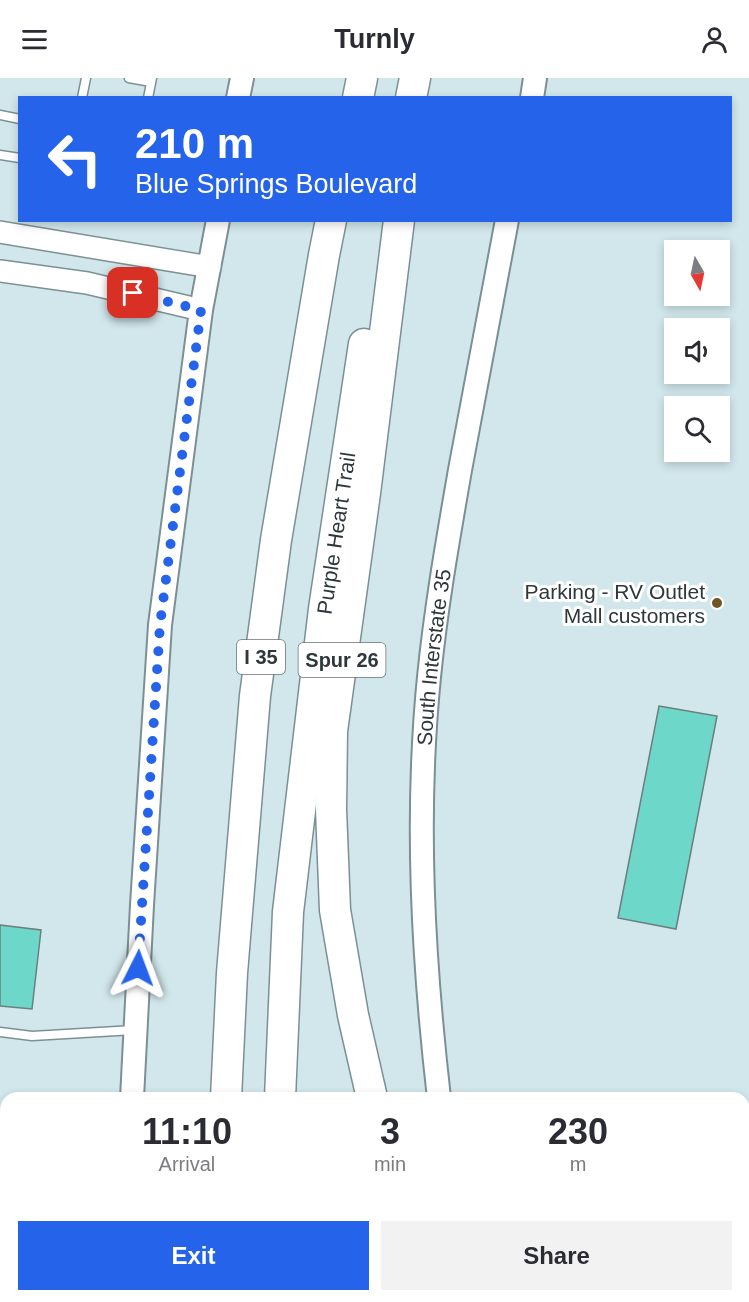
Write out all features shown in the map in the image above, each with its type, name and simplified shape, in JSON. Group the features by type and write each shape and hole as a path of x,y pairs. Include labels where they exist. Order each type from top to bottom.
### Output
{"highway":[{"path":"358,96 362,78"},
{"path":"413,96 416,78"},
{"name":"I 35","path":"226,1092 232,973 255,696 278,529 331,222"},
{"name":"Purple Heart Trail","path":"280,1092 288,912 324,609 360,368 388,222"},
{"name":"Spur 26","path":"371,1092 352,1015 335,910 331,809 332,731 399,222"}],"main road":[{"path":"238,96 242,78"},
{"path":"532,96 535,78"},
{"path":"132,1092 160,625 201,310 218,222"},
{"name":"South Interstate 35","path":"438,1092 429,1016 422,910 423,758 429,677 442,573 507,222"}],"street":[{"path":"0,232 210,267"},
{"path":"0,271 87,283 201,310"}],"lane":[{"path":"82,96 86,78"},
{"path":"129,78 151,80 148,96"},
{"path":"0,115 18,119"},
{"path":"0,155 18,158"},
{"path":"0,1032 32,1036 135,1030"}],"building":[{"path":"659,706 717,716 676,929 618,918"},
{"path":"0,925 41,930 32,1009 0,1006"}],"place":[{"name":"Parking - RV Outlet Mall customers","path":"717,603"}],"route":[{"path":"133,293 201,310 160,625 138,968"}]}
